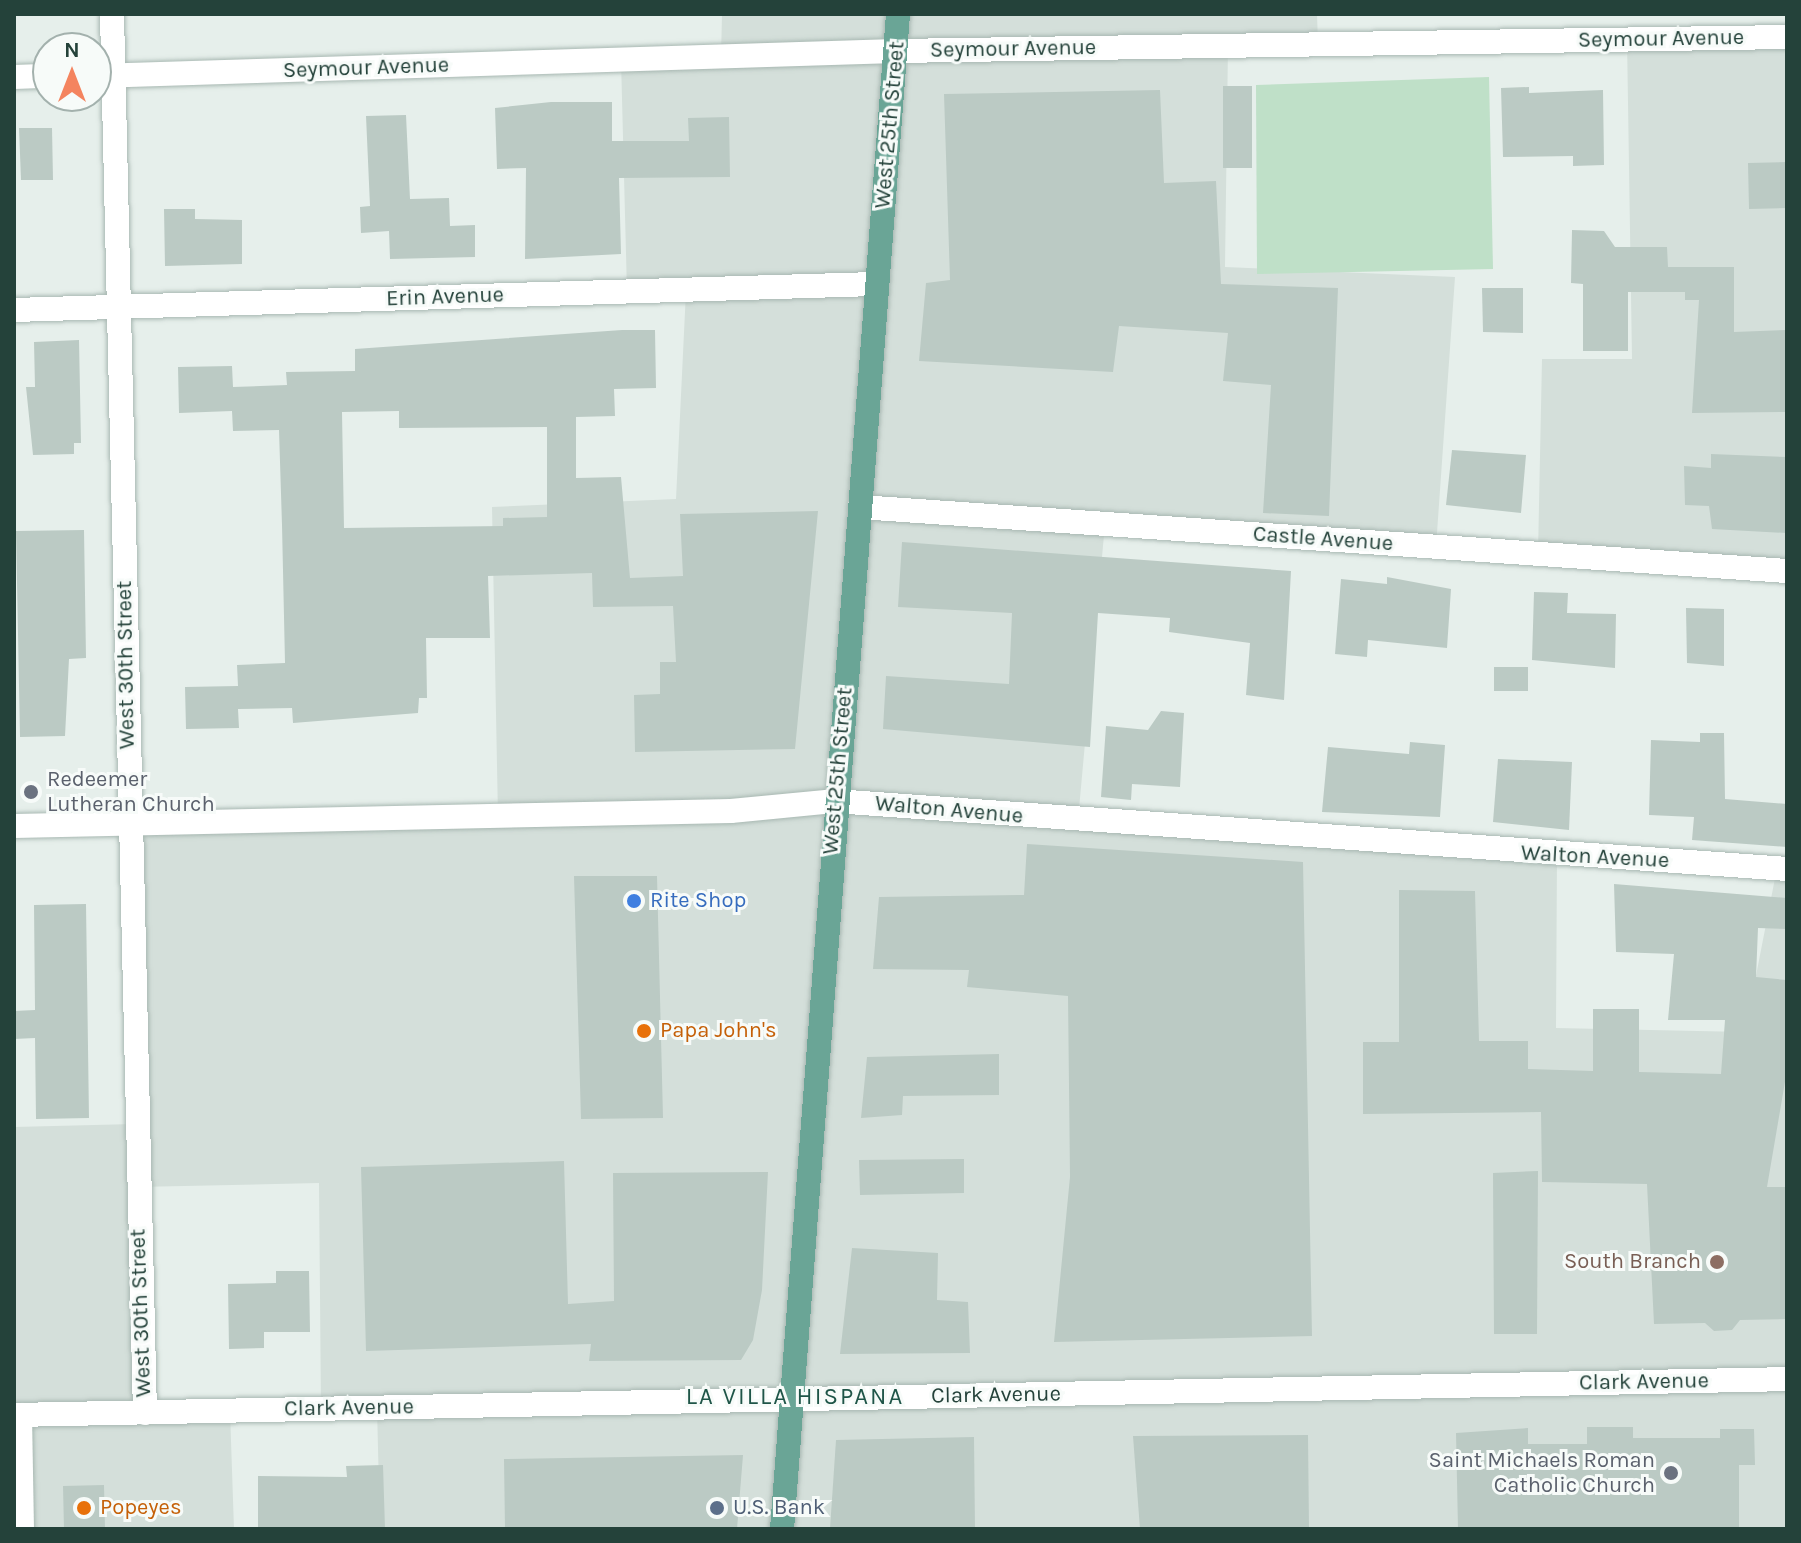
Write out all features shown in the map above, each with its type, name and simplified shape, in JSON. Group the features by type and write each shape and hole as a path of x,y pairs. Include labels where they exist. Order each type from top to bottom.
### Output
{"main road":[{"name":"West 25th Street","path":"782,1529 834,801 898,14"}],"street":[{"name":"Seymour Avenue","path":"112,75 896,51 1787,37"},
{"name":"West 30th Street","path":"108,112 123,307 128,823 145,1413"},
{"name":"Erin Avenue","path":"14,310 877,284"},
{"name":"Castle Avenue","path":"860,507 1787,571"},
{"name":"Walton Avenue","path":"14,826 731,811 834,801 1787,869"},
{"name":"Clark Avenue","path":"17,1415 1787,1379"},
{"path":"17,1415 22,1529"}],"shaded area":[{"path":"722,14 1317,14 1318,44 1228,46 1225,267 1455,277 1436,547 1105,524 1078,820 1557,855 1556,1028 1745,1032 1777,868 1787,869 1787,1529 380,1529 377,1408 321,1409 319,1183 136,1187 145,1412 230,1411 234,1529 14,1529 14,1127 134,1124 128,823 498,817 492,507 676,499 686,291 627,292 621,60 721,57"},
{"path":"1787,37 1787,571 1538,554 1542,359 1632,359 1627,39"}],"green space":[{"path":"1489,77 1493,269 1257,274 1256,85"}],"building":[{"path":"1223,86 1252,86 1252,168 1223,168"},
{"path":"1529,87 1529,93 1603,90 1604,165 1573,166 1573,156 1503,157 1501,88"},
{"path":"1160,90 1164,183 1216,181 1221,284 1338,288 1329,516 1263,513 1271,385 1223,381 1228,333 1119,326 1113,372 919,361 926,283 950,280 944,94"},
{"path":"551,102 612,102 612,141 689,141 688,118 729,117 730,177 619,178 621,254 525,259 526,168 497,169 495,108"},
{"path":"406,115 410,199 449,198 450,226 475,225 475,257 390,259 389,231 361,233 360,207 370,206 366,116"},
{"path":"19,128 52,128 53,180 21,180"},
{"path":"1787,162 1787,208 1749,209 1748,163"},
{"path":"164,209 195,209 195,219 242,220 242,264 165,266"},
{"path":"1572,230 1604,231 1615,247 1667,247 1668,267 1734,267 1734,332 1787,330 1787,412 1692,413 1699,300 1685,300 1685,292 1628,292 1628,351 1583,351 1583,284 1571,283"},
{"path":"1482,288 1523,288 1523,333 1483,332"},
{"path":"655,330 656,388 614,389 615,416 576,417 576,478 621,477 630,578 683,576 680,514 818,511 795,749 635,752 634,695 660,694 660,662 676,662 673,606 593,607 592,573 488,576 490,638 426,638 427,698 419,698 418,713 293,723 292,708 238,709 239,728 186,729 185,687 238,686 237,665 285,663 282,525 279,430 233,431 232,411 179,413 178,367 232,366 233,387 287,385 286,372 355,371 355,349","holes":["399,411 399,428 547,427 547,517 503,518 503,526 344,528 342,412"]},
{"path":"79,340 81,443 74,443 74,454 33,455 26,387 35,387 34,342"},
{"path":"1452,450 1526,455 1521,513 1446,505"},
{"path":"1711,454 1787,457 1787,533 1712,529 1709,506 1685,505 1684,466 1711,468"},
{"path":"84,530 86,658 69,659 65,736 20,737 16,531"},
{"path":"902,542 1291,571 1284,700 1246,695 1250,643 1169,632 1170,618 1098,613 1090,747 883,729 886,676 1009,684 1012,613 898,607"},
{"path":"1387,577 1451,589 1447,648 1368,640 1367,657 1335,654 1341,579 1387,584"},
{"path":"1534,592 1568,593 1567,613 1616,614 1615,668 1532,660"},
{"path":"1686,608 1724,609 1724,666 1687,663"},
{"path":"1494,667 1528,667 1528,691 1494,691"},
{"path":"1161,711 1184,713 1180,787 1132,784 1131,800 1101,797 1106,726 1148,730"},
{"path":"1700,733 1724,733 1725,799 1787,804 1787,847 1692,840 1694,817 1649,815 1651,740 1700,742"},
{"path":"1410,742 1445,745 1440,817 1322,812 1328,747 1409,754"},
{"path":"1498,759 1572,762 1569,830 1493,822"},
{"path":"1027,844 1303,862 1312,1336 1054,1342 1070,1177 1068,996 967,987 969,970 873,969 879,897 1024,895"},
{"path":"574,876 657,876 663,1118 581,1119"},
{"path":"1614,884 1787,898 1787,929 1758,928 1756,977 1787,980 1787,1070 1767,1187 1786,1187 1787,1319 1740,1320 1732,1330 1714,1331 1705,1323 1654,1324 1647,1184 1542,1182 1541,1112 1363,1114 1363,1042 1399,1042 1399,890 1475,891 1479,1041 1528,1041 1528,1069 1593,1071 1593,1009 1639,1009 1639,1072 1721,1074 1725,1020 1668,1020 1674,954 1616,952"},
{"path":"86,904 89,1118 36,1119 35,1038 14,1039 14,1011 35,1010 34,905"},
{"path":"999,1054 999,1095 903,1096 902,1115 861,1118 867,1057"},
{"path":"964,1159 964,1193 860,1195 859,1160"},
{"path":"564,1161 568,1304 614,1301 613,1173 768,1172 762,1290 753,1340 741,1360 589,1361 591,1344 366,1351 361,1167"},
{"path":"1538,1171 1537,1334 1494,1334 1493,1173"},
{"path":"852,1248 938,1253 937,1300 968,1302 970,1353 840,1354"},
{"path":"276,1271 309,1271 310,1332 264,1332 264,1348 229,1349 228,1284 276,1283"},
{"path":"1587,1427 1633,1427 1633,1438 1720,1438 1720,1429 1754,1429 1755,1465 1739,1465 1739,1529 1458,1529 1456,1433 1528,1428 1528,1444 1587,1444"},
{"path":"1308,1435 1309,1529 1140,1529 1133,1436"},
{"path":"974,1437 975,1529 830,1529 836,1440"},
{"path":"743,1455 737,1529 505,1529 504,1459"},
{"path":"383,1465 385,1529 258,1529 258,1476 347,1477 346,1466"},
{"name":"Popeyes","path":"104,1485 105,1529 64,1529 63,1486"}],"place":[{"name":"Redeemer Lutheran Church","path":"31,792"},
{"name":"Rite Shop","path":"634,901"},
{"name":"Papa John's","path":"644,1031"},
{"name":"South Branch","path":"1717,1262"},
{"name":"Saint Michaels Roman Catholic Church","path":"1671,1473"},
{"name":"Popeyes","path":"84,1508"},
{"name":"U.S. Bank","path":"717,1508"}],"district":[{"name":"LA VILLA HISPANA","path":"795,1397"}]}
